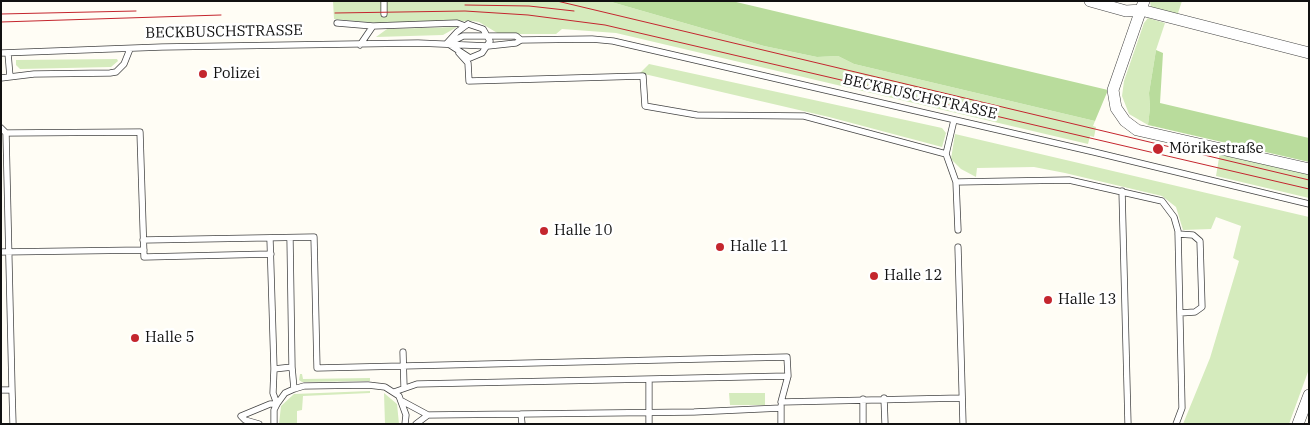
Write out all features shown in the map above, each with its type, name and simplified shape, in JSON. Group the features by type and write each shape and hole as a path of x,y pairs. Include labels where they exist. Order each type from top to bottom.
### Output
{"street":[{"path":"1090,1 1126,11 1142,6 1309,53"},
{"path":"1142,6 1113,90 1116,108 1125,121 1137,130 1309,169"},
{"path":"1298,424 1309,395"}],"lane":[{"path":"384,1 384,14"},
{"path":"337,23 374,26 457,23 465,26 447,44"},
{"name":"BECKBUSCHSTRASSE","path":"465,26 473,24 483,29 489,36 516,36 521,40"},
{"path":"360,45 374,26"},
{"path":"463,36 489,36 488,46 447,44 463,36"},
{"name":"BECKBUSCHSTRASSE","path":"459,53 474,57 482,53 488,46 516,43 521,40 592,39 613,41 1309,204"},
{"path":"447,44 468,63 468,81 643,76 645,106 697,115 804,116 946,154"},
{"name":"BECKBUSCHSTRASSE","path":"4,53 130,48 447,44"},
{"path":"1,78 116,72 124,64 130,48"},
{"path":"4,53 10,77"},
{"path":"954,120 946,154 956,182 958,230"},
{"path":"13,424 9,252 3,130 140,132 144,257 271,254"},
{"path":"956,182 1069,180 1162,201 1174,217 1178,234 1182,408 1176,424"},
{"path":"1122,191 1128,424"},
{"path":"1178,234 1193,235 1200,242 1202,307 1195,312 1180,313"},
{"path":"144,240 314,237 317,368 787,357 788,376 781,405 781,424"},
{"path":"290,238 294,389"},
{"path":"270,239 273,393 277,404"},
{"path":"958,247 962,424"},
{"path":"1,252 144,250"},
{"path":"403,352 404,387"},
{"path":"274,369 292,367"},
{"path":"394,392 417,384 788,376"},
{"path":"649,379 649,424"},
{"path":"274,424 274,410 277,404 285,394 304,386 368,385 385,387 394,392 402,401 428,415 648,412 884,398 962,398"},
{"path":"1,390 12,390"},
{"path":"884,398 885,424"},
{"path":"863,399 863,424"},
{"path":"402,401 405,424"},
{"path":"259,424 245,420 241,416 270,404 277,404"},
{"path":"522,414 522,424"},
{"path":"416,424 428,415"}],"green space":[{"path":"333,1 608,1 764,46 817,57 838,56 854,64 1095,121 1093,126 1096,127 1094,137 1090,136 1088,144 616,33 562,29 556,34 499,34 479,22 472,21 388,24 334,19"},
{"path":"608,1 732,1 1108,90 1095,121 854,64 838,56 817,57 764,46"},
{"path":"1150,1 1182,1 1177,16 1151,8"},
{"path":"1148,18 1165,23 1156,50 1149,93 1148,125 1129,114 1122,96 1124,81 1144,23"},
{"path":"457,27 443,35 376,37 387,29"},
{"path":"1156,50 1163,53 1160,103 1309,138 1309,162 1148,125 1149,93"},
{"path":"117,59 118,61 111,67 20,69 16,65 16,60"},
{"path":"649,64 942,128 946,133 942,147 829,117 640,73"},
{"path":"955,134 1309,217 1309,369 1289,424 1183,424 1210,358 1239,261 1233,258 1241,226 1216,217 1211,229 1183,230 1176,207 1162,196 1034,167 977,168 976,177 961,169 951,159"},
{"path":"1220,152 1309,173 1309,198 1216,176"},
{"path":"300,374 302,374 303,379 370,378 370,381 302,382 299,380"},
{"path":"370,391 370,393 303,396 302,410 297,411 297,424 279,424 281,406 294,394"},
{"path":"384,393 397,404 399,424 385,424"},
{"path":"729,393 765,393 765,405 730,405"}],"tram line":[{"path":"557,1 1309,180"},
{"path":"465,5 529,6 574,11"},
{"path":"1,14 136,11"},
{"path":"335,13 465,11 528,15 605,25 1309,189"},
{"path":"1,22 221,15"}],"place":[{"name":"Polizei","path":"203,74"},
{"name":"Mörikestraße","path":"1158,149"},
{"name":"Halle 10","path":"544,231"},
{"name":"Halle 11","path":"720,247"},
{"name":"Halle 12","path":"874,276"},
{"name":"Halle 13","path":"1048,300"},
{"name":"Halle 5","path":"135,338"}]}
